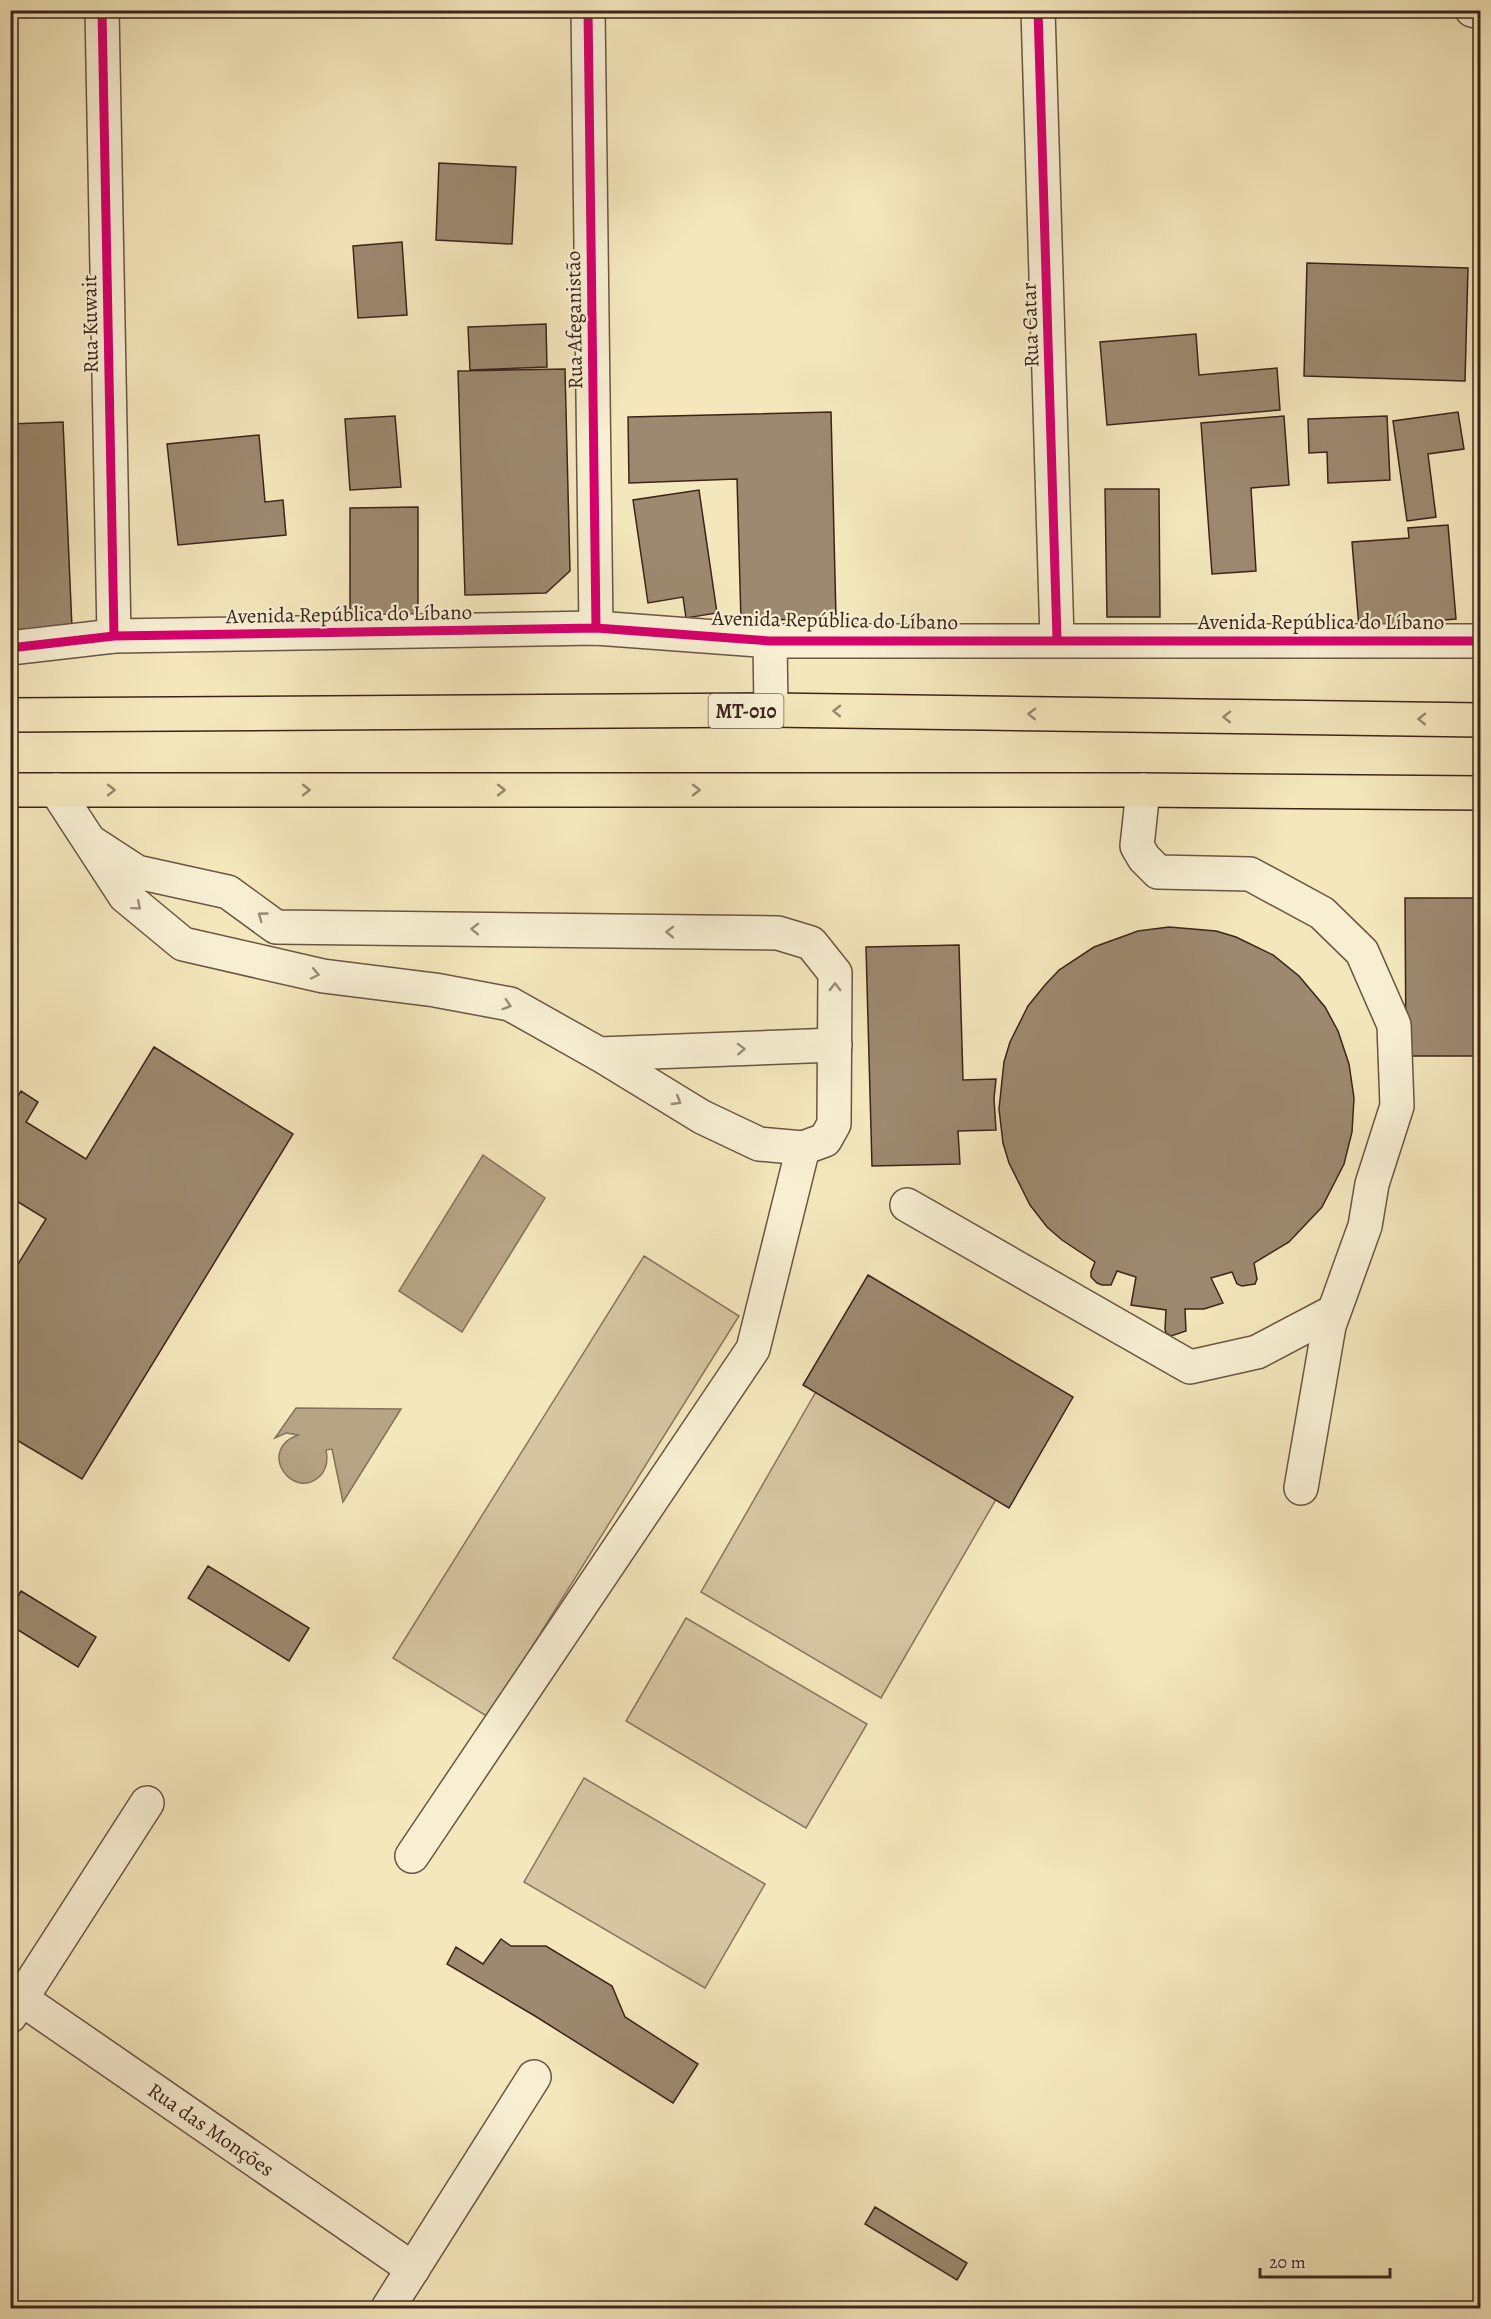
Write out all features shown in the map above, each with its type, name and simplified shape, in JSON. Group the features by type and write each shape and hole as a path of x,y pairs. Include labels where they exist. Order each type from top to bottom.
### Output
{"main road":[{"name":"MT-010","path":"10,715 771,710 1480,720"},
{"path":"10,790 1143,790 1480,793"}],"street":[{"name":"Rua Kuwait","path":"102,10 114,636"},
{"name":"Rua Afeganistão","path":"588,10 596,628"},
{"name":"Rua Catar","path":"1038,10 1057,639"},
{"path":"1472,10 1480,12"},
{"name":"Avenida República do Líbano","path":"10,648 114,636 596,628 770,641 1057,639 1480,641"},
{"path":"770,641 771,710"},
{"path":"56,789 125,896 183,944 323,976 435,990 510,1004 599,1054 702,1117 759,1144 803,1148 825,1140 834,1124 835,973 811,943 778,933 276,927 228,892 137,872 91,842"},
{"path":"1143,790 1137,846 1144,858 1158,872 1250,874 1322,912 1362,952 1394,1025 1397,1106 1372,1184 1365,1226 1329,1326 1300,1488"},
{"path":"599,1054 835,1046"},
{"path":"412,1856 753,1349 803,1148"},
{"path":"907,1205 1190,1367 1257,1352 1334,1312"},
{"path":"14,2001 147,1803"},
{"name":"Rua das Monções","path":"14,2001 413,2269"},
{"path":"388,2308 534,2077"}],"shaded area":[{"path":"483,1155 545,1198 462,1332 399,1291"},
{"path":"644,1256 739,1316 488,1717 393,1658"},
{"path":"821,1383 1002,1489 881,1698 701,1592"},
{"path":"296,1408 401,1409 343,1502 332,1449 326,1450 326,1464 320,1476 310,1482 299,1483 283,1471 279,1461 280,1451 286,1442 298,1435 286,1433 275,1438"},
{"path":"686,1618 867,1724 806,1828 626,1721"},
{"path":"584,1778 765,1884 705,1988 524,1882"}],"building":[{"path":"441,10 509,10 442,18"},
{"path":"439,163 516,167 512,244 436,240"},
{"path":"402,242 407,315 358,318 353,246"},
{"path":"1307,263 1468,268 1465,381 1304,376"},
{"path":"546,324 547,367 470,370 468,327"},
{"path":"1196,334 1199,375 1277,368 1280,410 1107,425 1100,342"},
{"path":"565,369 570,571 546,593 465,595 458,371"},
{"path":"831,412 836,618 741,621 737,479 629,483 628,417"},
{"path":"1458,412 1464,449 1428,454 1436,517 1407,521 1393,421"},
{"path":"395,416 401,487 350,490 345,419"},
{"path":"1284,416 1289,485 1251,488 1256,571 1212,574 1201,423"},
{"path":"1387,416 1390,480 1328,483 1327,452 1309,453 1308,419"},
{"path":"63,422 72,628 10,631 10,424"},
{"path":"259,435 265,502 283,500 286,535 178,545 167,444"},
{"path":"1105,489 1159,489 1160,617 1107,617"},
{"path":"699,490 717,613 686,618 683,597 648,603 633,500"},
{"path":"418,507 418,615 350,615 350,508"},
{"path":"1448,525 1456,619 1359,627 1352,542 1409,538 1408,528"},
{"path":"1405,898 1480,898 1480,1056 1406,1056"},
{"path":"1169,927 1216,931 1236,937 1273,955 1299,976 1325,1007 1338,1031 1349,1064 1354,1098 1352,1132 1344,1164 1322,1207 1289,1242 1254,1263 1257,1279 1255,1284 1242,1286 1237,1284 1232,1272 1211,1278 1223,1303 1204,1309 1185,1309 1186,1331 1171,1336 1166,1333 1165,1329 1166,1310 1131,1305 1136,1277 1117,1271 1111,1285 1097,1283 1091,1277 1095,1262 1047,1227 1030,1205 1009,1163 1003,1143 999,1109 1004,1062 1010,1042 1028,1006 1059,970 1094,947 1138,931"},
{"path":"959,945 963,1080 996,1079 994,1099 996,1130 958,1131 960,1164 872,1166 866,947"},
{"path":"154,1047 293,1134 82,1479 10,1436 10,1277 46,1219 10,1197 10,1108 21,1091 38,1102 26,1122 86,1159"},
{"path":"868,1275 1073,1397 1009,1508 803,1385"},
{"path":"208,1566 309,1628 289,1661 188,1598"},
{"path":"21,1591 96,1637 78,1667 10,1625 10,1609"},
{"path":"501,1939 511,1946 546,1946 612,1986 625,2017 698,2064 673,2103 535,2016 447,1964 456,1947 483,1964"},
{"path":"875,2207 967,2263 957,2280 865,2224"}],"cycle path":[{"path":"102,10 114,636"},
{"path":"588,10 596,628"},
{"path":"1038,10 1057,639"},
{"path":"10,648 114,636 596,628 770,641 1480,641"}]}
